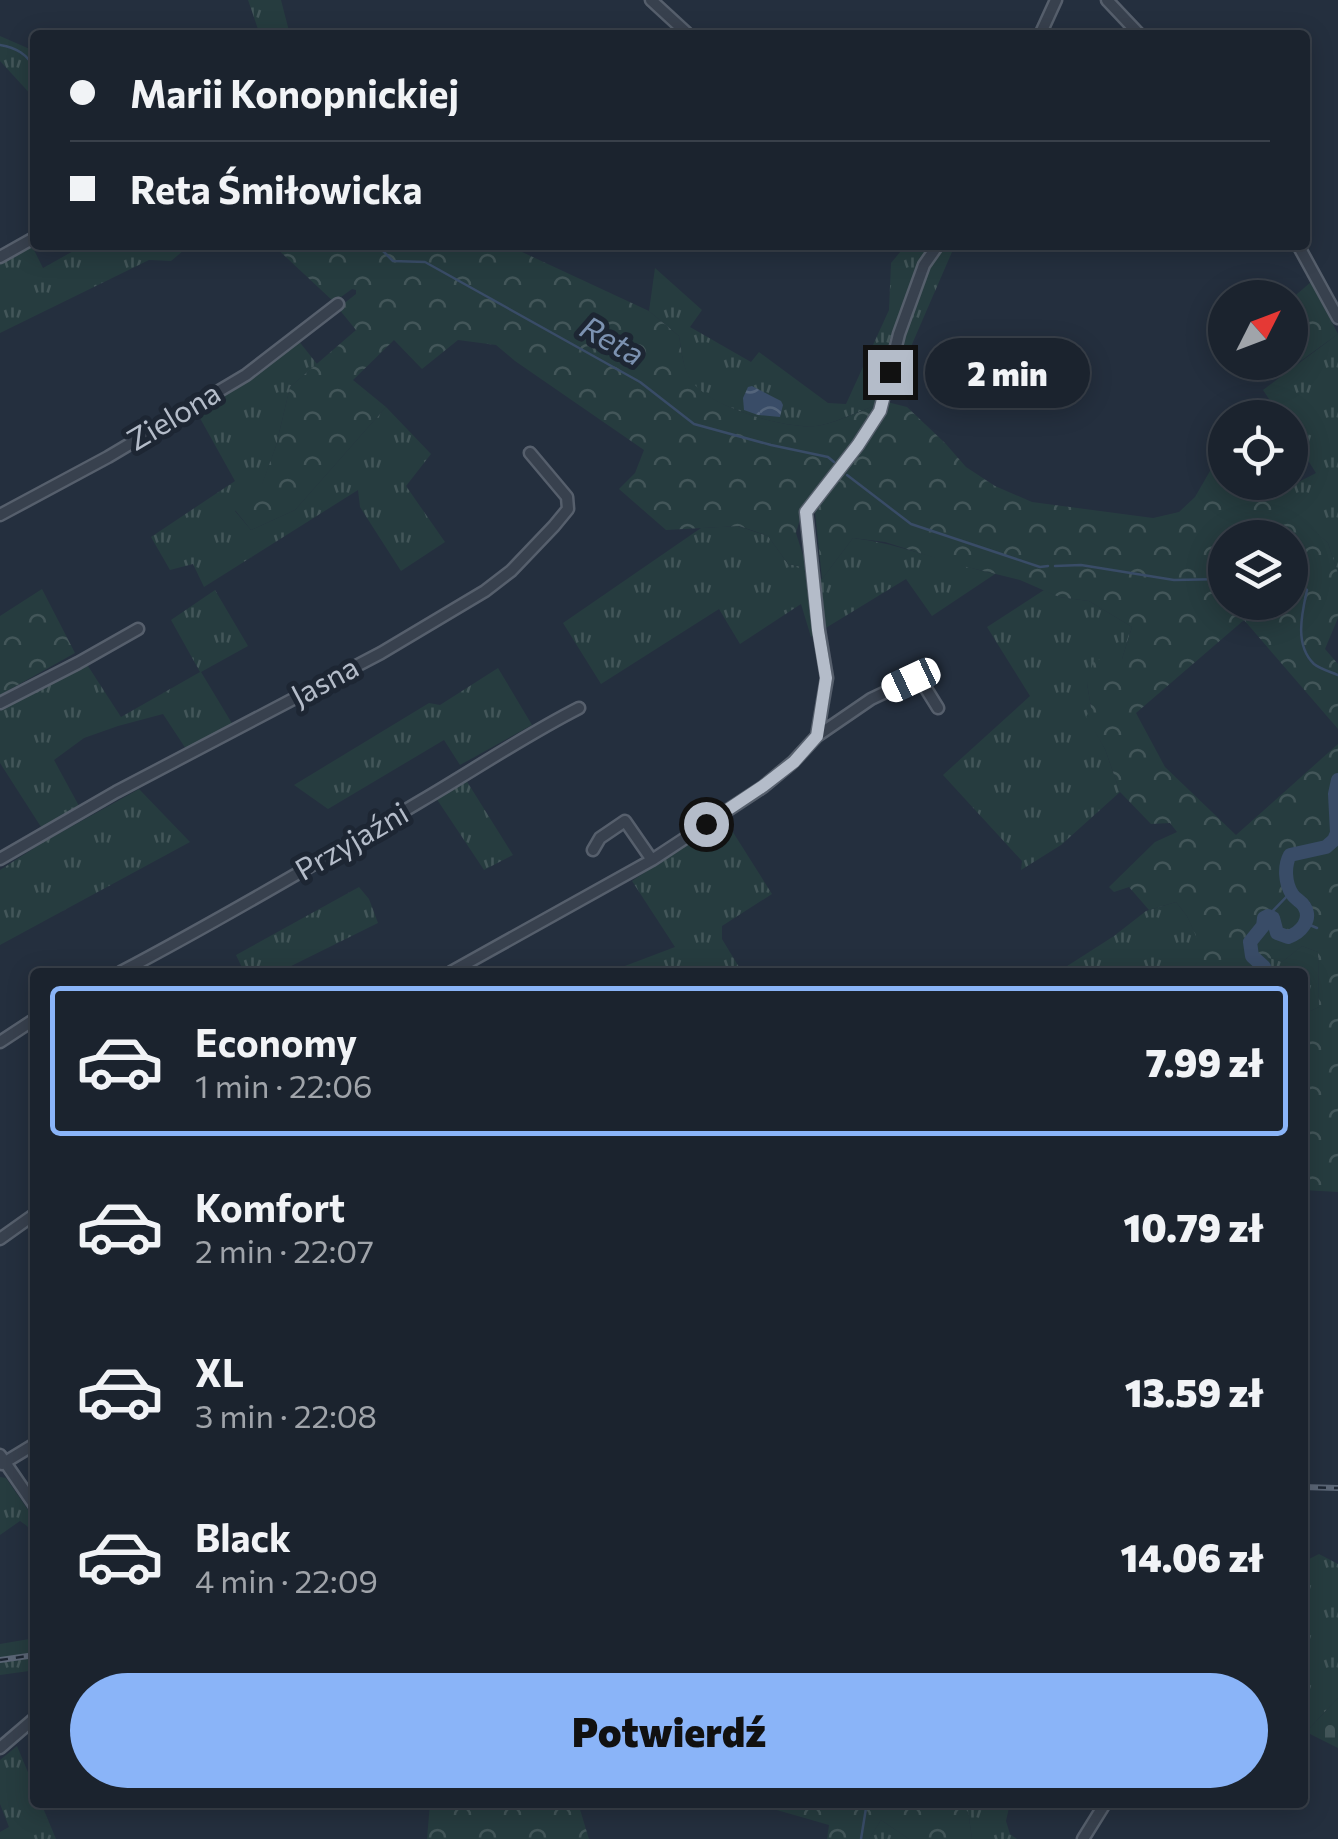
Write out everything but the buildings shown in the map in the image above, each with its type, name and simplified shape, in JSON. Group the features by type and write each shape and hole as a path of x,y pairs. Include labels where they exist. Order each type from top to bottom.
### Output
{"street":[{"path":"651,0 683,30"},
{"path":"1042,30 1056,0"},
{"path":"1107,0 1135,30"},
{"path":"0,257 30,239"},
{"path":"817,736 826,678 806,512 880,411 898,334 924,265 934,250"},
{"path":"1301,250 1338,318"},
{"name":"Zielona","path":"0,515 108,457 246,375 338,304"},
{"name":"Jasna","path":"0,859 116,792 381,652 496,583 568,508 567,497 530,453"},
{"path":"0,703 138,629"},
{"path":"459,968 652,860 763,786 794,762 817,736 871,699 911,680 925,687 938,708"},
{"name":"Przyjaźni","path":"128,968 303,871 528,734 579,708"},
{"path":"593,850 600,838 626,821 652,860"},
{"path":"0,1042 30,1022"},
{"path":"0,1239 30,1218"},
{"path":"30,1446 2,1460 30,1499"},
{"path":"0,1748 30,1722"},
{"path":"1082,1839 1102,1808"}],"green space":[{"path":"248,0 281,0 289,30 258,30"},
{"path":"0,36 30,49 30,94 0,61"},
{"path":"30,245 43,268 75,250 184,250 171,261 149,260 0,333 0,262"},
{"path":"278,250 518,250 649,311 679,336 692,382 738,411 775,422 809,426 878,408 803,508 796,533 807,568 788,564 768,536 739,526 666,530 619,489 635,473 644,450 496,345 458,340 422,369 394,340 353,380 386,407 295,510 251,530 235,510 262,484 290,387 356,330 338,308 356,290 334,302"},
{"path":"902,250 953,250 887,402 822,425 775,422 738,411 707,395 688,376 679,336 649,311 655,268 702,310 690,327 751,362 759,352 828,403 846,404 889,310 891,263"},
{"path":"1311,282 1338,334 1308,356"},
{"path":"1338,334 1338,574 1328,543 1308,526 1308,520 1302,520 1279,500 1308,500 1308,477 1316,473 1308,460 1308,400 1270,400 1263,390 1276,380 1308,380 1308,356"},
{"path":"298,340 317,364 290,387 262,485 235,511 251,530 295,510 386,407 431,454 406,486 445,542 401,571 360,507 358,490 204,587 193,564 170,570 151,537 235,481 196,411 249,379"},
{"path":"887,402 907,407 966,467 995,486 1032,502 1153,518 1179,512 1195,497 1208,474 1208,500 1280,500 1302,520 1208,520 1208,620 1244,620 1136,713 1165,767 1236,835 1338,744 1338,1192 1308,1190 1308,1012 1319,1007 1318,952 1302,946 1282,962 1266,957 1268,965 1274,968 1192,968 1204,954 1187,916 1176,902 1149,910 1129,887 1114,892 1109,887 1155,842 1177,832 1170,823 1151,824 1120,792 1105,749 1086,717 1091,708 1087,683 1094,660 1122,659 1132,627 1089,601 1059,597 1020,580 885,542 853,538 822,579 815,512 883,417"},
{"path":"1308,525 1328,543 1338,574 1338,618 1325,649 1338,664 1338,729 1244,620 1308,620"},
{"path":"738,526 768,536 788,564 807,568 822,579 853,538 995,574 932,616 906,579 811,637 801,604 740,644 719,609 601,684 563,623 701,528"},
{"path":"42,589 75,653 0,695 0,616"},
{"path":"215,590 248,646 201,672 233,725 186,749 163,714 84,738 54,760 79,806 43,830 0,763 0,706 86,663 121,717 200,672 171,620"},
{"path":"1044,590 1059,597 1089,601 1132,627 1122,659 1087,683 1091,708 1087,717 1105,749 1120,792 1061,845 1021,870 1022,861 943,775 1030,696 987,627"},
{"path":"498,668 532,725 460,765 444,740 328,809 294,785 429,703 440,705"},
{"path":"466,780 513,855 484,870 436,798"},
{"path":"139,789 190,842 0,945 0,870"},
{"path":"724,818 772,894 722,926 722,939 740,968 620,968 675,947 632,881"},
{"path":"359,887 369,899 378,923 287,968 242,968 236,955"},
{"path":"1176,902 1205,954 1193,968 1064,968 1114,936 1146,911"},
{"path":"1302,946 1318,952 1319,1007 1308,1012 1308,968 1274,968 1265,956 1282,962"},
{"path":"0,1477 6,1478 30,1513 30,1530 20,1521 0,1535"},
{"path":"1319,1554 1338,1564 1338,1698 1308,1730 1308,1560"},
{"path":"30,1639 30,1672 0,1675 0,1644"},
{"path":"1338,1698 1338,1748 1308,1730"},
{"path":"17,1746 30,1777 30,1808 43,1808 56,1839 0,1839 0,1832 9,1827 0,1804 0,1760"},
{"path":"430,1808 580,1808 589,1839 427,1839"},
{"path":"770,1808 968,1808 972,1839 909,1839 881,1820 869,1839 827,1839 829,1825"},
{"path":"968,1808 1009,1808 1006,1821 1010,1834 1017,1839 972,1839"},
{"path":"881,1820 909,1839 869,1839"}],"water":[{"path":"752,386 781,401 780,417 744,410 743,398"}],"waterway":[{"name":"Reta","path":"0,45 21,52 30,61"},
{"name":"Reta","path":"382,250 393,261 425,262 640,382 694,424 828,457 834,462"},
{"name":"Reta","path":"847,475 911,524 1040,567 1048,566"},
{"name":"Reta","path":"1055,566 1081,565 1174,580 1208,579"},
{"name":"Reta","path":"1302,620 1308,656 1316,666 1338,675"},
{"path":"1263,968 1252,956 1250,942 1263,926 1264,918 1273,918 1277,933 1288,937 1306,921 1304,906 1288,885 1287,864 1290,855 1326,847 1334,840 1338,780"},
{"path":"1268,916 1291,892"},
{"path":"1305,923 1317,928"},
{"path":"861,1839 866,1808"}],"railway":[{"path":"1308,1487 1338,1488"},
{"path":"0,1660 30,1656"}],"route":[{"path":"706,824 794,762 817,736 826,678 806,512 880,411 890,372"}]}
